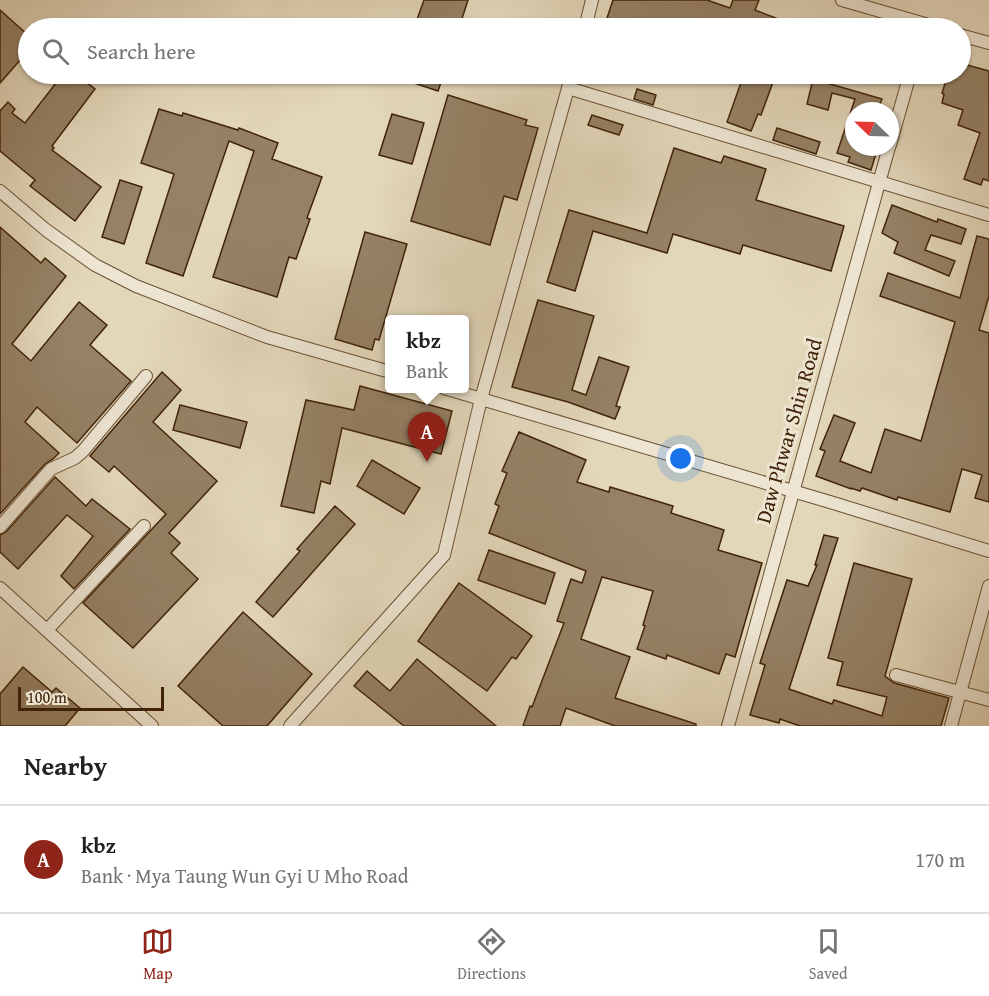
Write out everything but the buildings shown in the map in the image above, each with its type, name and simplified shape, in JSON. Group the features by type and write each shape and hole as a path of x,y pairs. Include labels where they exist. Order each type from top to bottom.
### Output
{"street":[{"path":"588,18 592,0"},
{"path":"842,0 897,18"},
{"path":"971,38 989,43"},
{"path":"290,726 444,555 482,399 569,84"},
{"name":"Daw Phwar Shin Road","path":"899,114 907,84"},
{"path":"568,88 989,215"},
{"name":"Daw Phwar Shin Road","path":"728,726 887,156"},
{"path":"0,191 46,230 95,265 136,286 267,337 385,371"},
{"path":"0,526 51,469 75,458 83,451 146,376"},
{"path":"461,393 989,551"},
{"path":"46,630 144,526"},
{"path":"951,726 989,586"},
{"path":"0,588 152,726"},
{"path":"896,675 989,700"}],"place":[{"name":"kbz","path":"427,462"}]}
